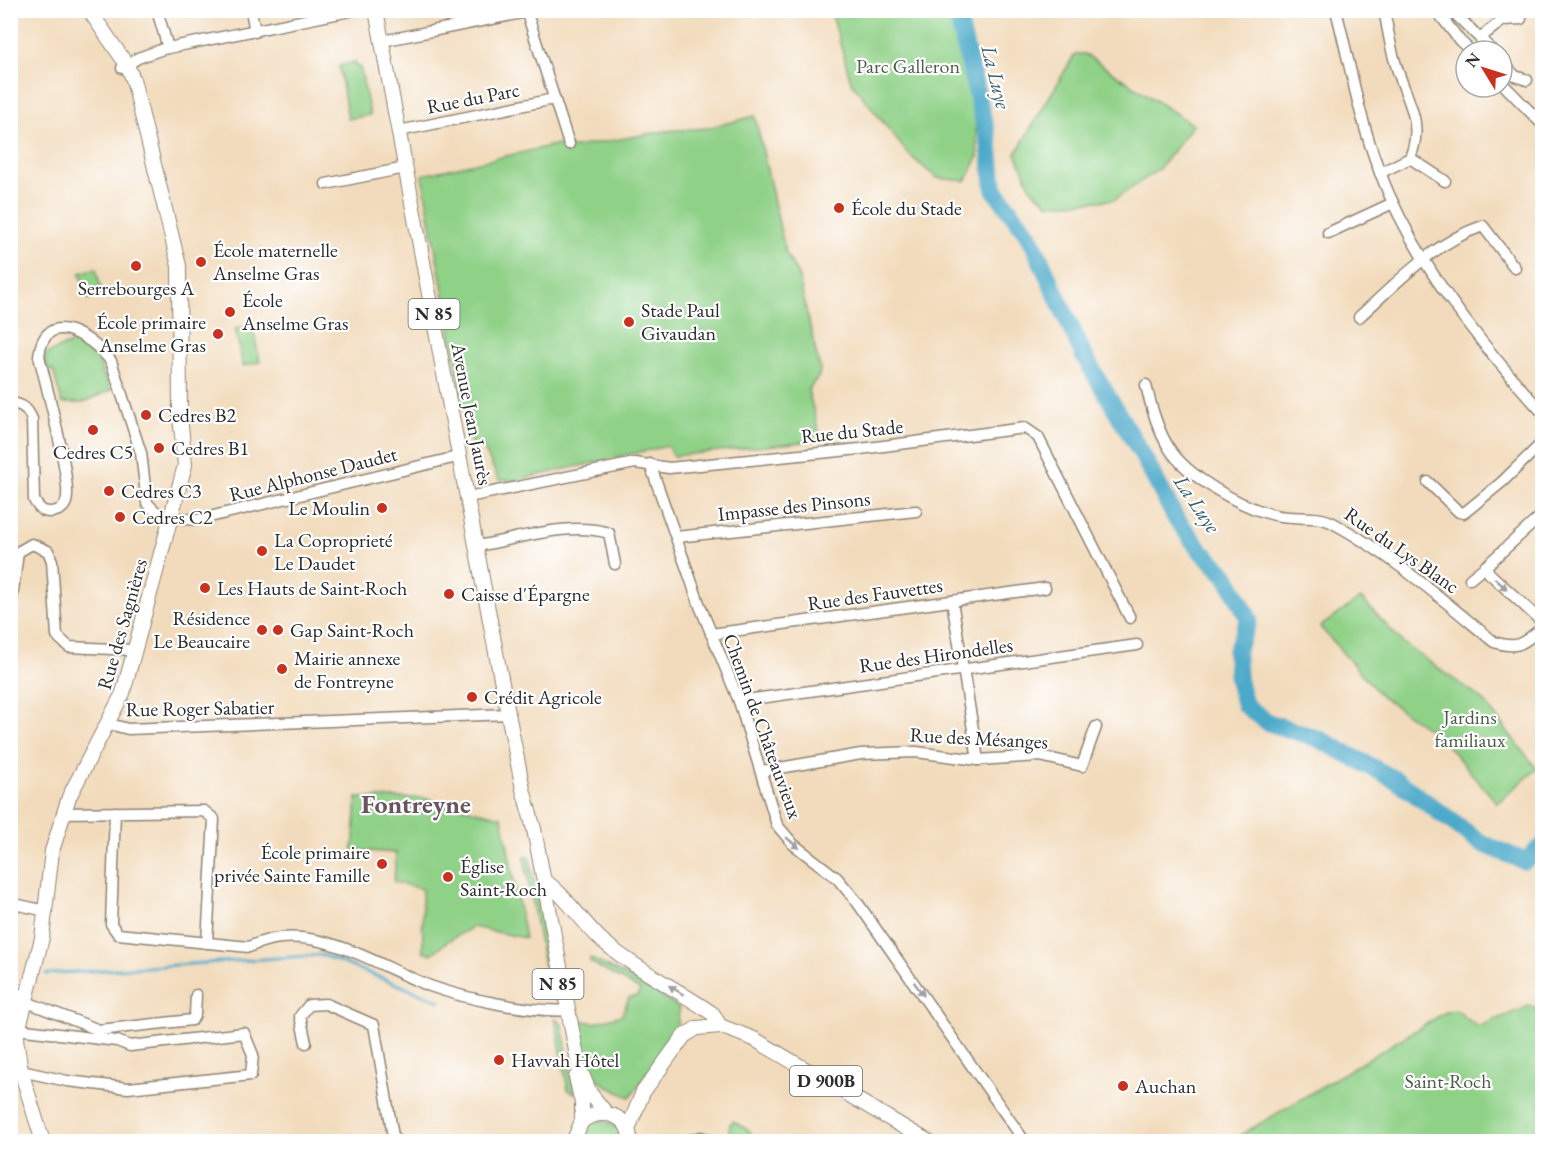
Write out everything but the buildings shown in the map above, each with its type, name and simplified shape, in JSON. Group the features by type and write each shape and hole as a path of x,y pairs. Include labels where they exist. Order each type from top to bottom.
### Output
{"main road":[{"path":"81,10 124,67"},
{"path":"89,10 124,67"},
{"name":"Avenue Jean Jaurès","path":"375,10 508,714 544,881 582,1103 582,1121"},
{"name":"Rue des Sagnières","path":"43,1142 21,1071 16,1046 16,1021 20,997 38,955 46,911 52,851 63,813 123,693 172,518 186,456 180,416 181,278 138,104 134,79 124,67"},
{"name":"Avenue Jean Jaurès","path":"523,789 527,830 566,1010 585,1085 608,1113 620,1119 631,1137"},
{"name":"D 900B","path":"544,881 558,891 581,921 603,942 713,1014 720,1026 754,1039 929,1142"},
{"path":"631,1137 643,1092 684,1036 698,1028 720,1026"},
{"path":"573,1142 582,1121 593,1114 608,1113 643,1092"}],"street":[{"path":"157,10 168,48"},
{"path":"251,10 255,32"},
{"path":"124,67 148,54 168,48 355,10"},
{"path":"1336,10 1365,129 1393,203 1424,259 1478,334 1542,412"},
{"path":"1380,173 1410,158 1416,144 1417,126 1396,67 1384,10"},
{"path":"1436,10 1458,39"},
{"path":"1451,10 1481,37 1503,20 1521,19"},
{"path":"382,41 530,11 569,144"},
{"path":"1514,75 1527,80"},
{"path":"1514,95 1542,124"},
{"name":"Rue du Parc","path":"399,131 554,99"},
{"path":"1410,158 1445,181"},
{"path":"326,184 405,168"},
{"path":"1328,233 1393,203"},
{"path":"1359,316 1424,259 1469,230 1483,226 1515,268"},
{"path":"10,404 18,404 28,409 32,419 34,500 39,509 49,513 60,510 66,503 67,491 60,443 39,356 40,345 46,335 57,330 78,332 91,339 111,361 141,453 147,503 157,513 172,518"},
{"name":"Rue du Lys Blanc","path":"1146,385 1157,424 1170,451 1227,495 1263,512 1330,522 1392,561 1494,642 1519,646 1542,628"},
{"name":"Rue du Stade","path":"468,497 636,463 678,468 860,449 1025,428 1038,437 1130,618"},
{"path":"1428,482 1459,512 1464,513 1502,483 1542,443"},
{"name":"Rue Alphonse Daudet","path":"172,518 196,520 461,456"},
{"name":"Chemin de Châteauvieux","path":"650,464 711,634 739,701 775,818 785,836 837,878 857,902 1025,1142"},
{"name":"Impasse des Pinsons","path":"676,537 916,511"},
{"name":"Rue du Lys Blanc","path":"1470,579 1542,515"},
{"path":"477,546 563,531 594,529 609,533 615,564"},
{"path":"10,614 18,552 32,544 48,551 52,561 57,636 62,642 69,647 134,651"},
{"name":"Rue du Lys Blanc","path":"1486,566 1489,573 1542,622"},
{"name":"Rue des Fauvettes","path":"711,634 1045,588"},
{"path":"952,601 978,760"},
{"name":"Rue des Hirondelles","path":"739,701 1137,645"},
{"name":"Rue Roger Sabatier","path":"109,724 128,729 508,714"},
{"name":"Rue des Mésanges","path":"762,771 861,754 916,752 978,760 1040,756 1082,766 1096,727"},
{"path":"115,812 111,924 113,929 126,937 249,947 263,940 308,939 344,948 434,987 542,1012 566,1010"},
{"path":"63,813 204,812 214,819 207,943"},
{"path":"10,903 46,911"},
{"path":"20,997 99,1030 116,1030 192,1020 195,1014 196,995"},
{"path":"306,1043 300,1016 303,1009 309,1005 326,1004 374,1025 394,1142"},
{"path":"16,1021 117,1041 130,1046 244,1033 253,1054 251,1075 128,1088 67,1081 21,1071"},
{"path":"682,1142 701,1137 718,1142"},
{"path":"348,1142 355,1142"}],"green space":[{"name":"Parc Galleron","path":"831,11 952,11 974,101 978,157 966,181 937,178 909,155 851,82"},
{"path":"1075,54 1085,54 1193,125 1159,169 1114,200 1049,204 1031,189 1016,153"},
{"path":"355,62 356,67 360,67 370,115 348,119 339,66"},
{"name":"Stade Paul Givaudan","path":"755,116 785,251 798,275 820,369 819,376 808,390 821,440 674,456 667,446 517,480 499,480 482,445 471,444 422,175 555,145 569,144 570,148 665,131 708,128"},
{"path":"96,268 102,294 88,299 80,273"},
{"path":"252,325 260,362 243,366 235,329"},
{"path":"78,340 95,355 111,390 82,403 62,403 53,370 47,370 44,355"},
{"name":"Jardins familiaux","path":"1361,598 1403,643 1483,700 1537,769 1497,803 1441,738 1381,696 1320,627"},
{"path":"357,798 423,798 502,817 525,938 473,927 449,940 432,954 423,951 422,889 394,882 396,853 353,850"},
{"path":"529,856 550,965 544,966 524,858"},
{"path":"590,958 644,985 679,1008 677,1029 654,1066 630,1097 603,1084 595,1077 586,1059 579,1020 594,1023 622,1015 629,998 638,996 640,990 590,962"},
{"name":"Saint-Roch","path":"1529,1006 1542,1010 1542,1141 1231,1141 1446,1012 1456,1010 1478,1027"},
{"path":"555,1018 561,1022 575,1093 568,1090"},
{"path":"603,1120 620,1128 623,1142 580,1142 588,1127 594,1122"},
{"path":"733,1121 750,1131 753,1141 737,1141 729,1131"}],"waterway":[{"name":"La Luye","path":"956,10 989,142 994,189 1030,237 1084,356 1143,456 1175,517 1201,551 1226,575 1249,619 1236,652 1238,680 1245,705 1267,722 1319,739 1396,780 1481,843 1524,861 1542,847"},
{"path":"46,974 322,955 440,1001"}],"place":[{"name":"École du Stade","path":"839,208"},
{"name":"École maternelle Anselme Gras","path":"201,262"},
{"name":"Serrebourges A","path":"136,266"},
{"name":"École Anselme Gras","path":"230,312"},
{"name":"Stade Paul Givaudan","path":"629,322"},
{"name":"École primaire Anselme Gras","path":"218,334"},
{"name":"Cedres B2","path":"146,415"},
{"name":"Cedres C5","path":"93,430"},
{"name":"Cedres B1","path":"159,448"},
{"name":"Cedres C3","path":"109,491"},
{"name":"Le Moulin","path":"382,508"},
{"name":"Cedres C2","path":"120,517"},
{"name":"La Coproprieté Le Daudet","path":"262,551"},
{"name":"Les Hauts de Saint-Roch","path":"205,588"},
{"name":"Caisse d'Épargne","path":"449,594"},
{"name":"Résidence Le Beaucaire","path":"262,630"},
{"name":"Gap Saint-Roch","path":"278,630"},
{"name":"Mairie annexe de Fontreyne","path":"282,669"},
{"name":"Crédit Agricole","path":"472,697"},
{"name":"École primaire privée Sainte Famille","path":"382,864"},
{"name":"Église Saint-Roch","path":"448,877"},
{"name":"Havvah Hôtel","path":"499,1060"},
{"name":"Auchan","path":"1123,1086"}],"district":[{"name":"Fontreyne","path":"416,804"}]}
